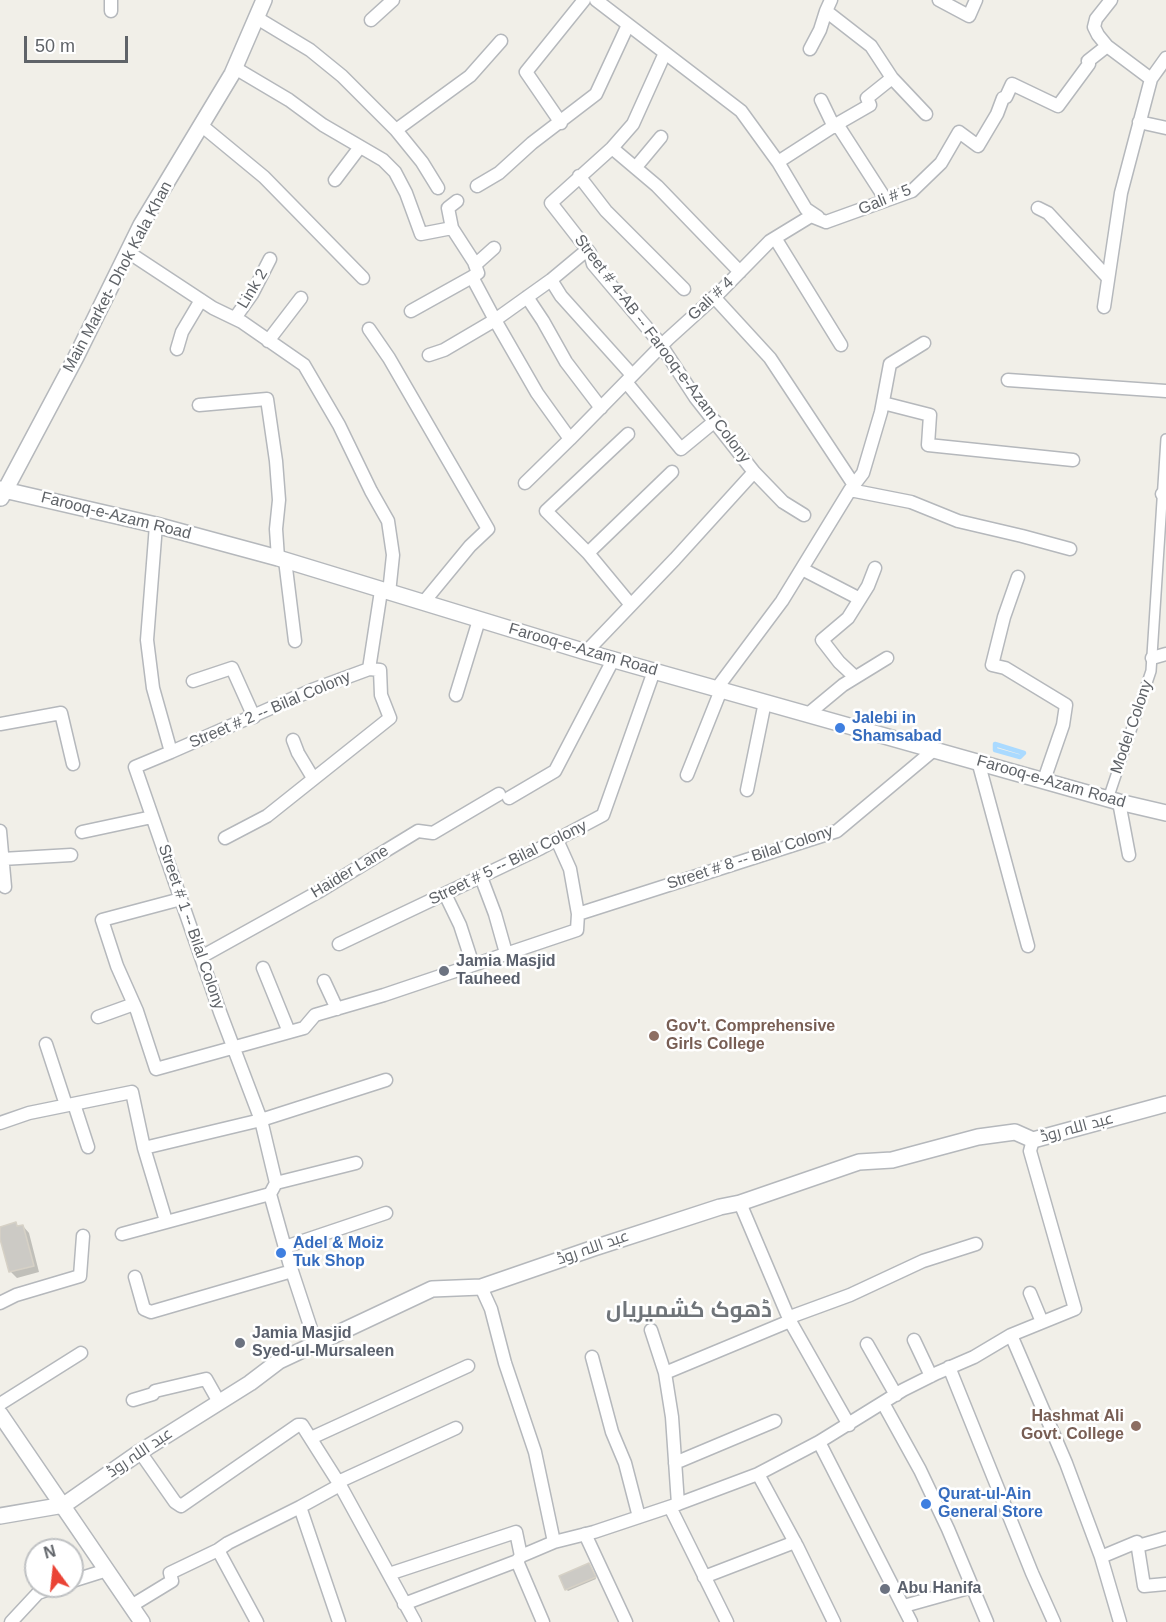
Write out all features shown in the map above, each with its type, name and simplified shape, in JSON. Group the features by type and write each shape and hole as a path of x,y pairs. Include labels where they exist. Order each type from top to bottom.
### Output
{"street":[{"name":"Main Market- Dhok Kala Khan","path":"2,492 76,357 141,225 235,68 264,0"},
{"path":"371,20 393,0"},
{"path":"561,123 526,72 584,0"},
{"path":"596,0 741,111 778,162 806,209 826,222"},
{"path":"939,0 969,16 976,0"},
{"path":"1111,0 1096,19 1094,27 1107,46 1151,79"},
{"path":"810,49 820,30 828,5 871,46 892,78 926,114"},
{"path":"257,18 310,50 342,76 396,130 422,162 438,188"},
{"path":"477,186 499,173 532,143 596,94 628,25"},
{"path":"396,130 470,76 501,41"},
{"name":"Gali # 5","path":"826,222 912,191 941,163 959,132 978,146 1012,84 1058,106 1089,64 1088,61 1107,46"},
{"path":"665,53 633,124 612,148 579,176 606,211 684,289"},
{"path":"1104,307 1121,193 1151,79 1166,58"},
{"path":"235,68 382,160 394,172 406,193 421,234 452,228"},
{"path":"778,162 870,105 867,98 892,78"},
{"path":"821,100 886,200"},
{"path":"1139,122 1166,128"},
{"path":"201,125 264,177 363,278"},
{"path":"636,166 661,137"},
{"path":"335,180 360,147"},
{"path":"612,148 636,166 688,216 740,272"},
{"name":"Street # 4-AB -- Farooq-e-Azam Colony","path":"579,176 551,202 587,250 594,264 660,346 754,472 586,652"},
{"path":"457,201 448,208 452,228 495,320 537,393 570,439"},
{"path":"1038,208 1048,213 1108,278"},
{"name":"Gali # 4","path":"525,483 660,346 775,238 811,216 826,222"},
{"path":"775,238 841,345"},
{"path":"411,310 473,271 494,248"},
{"path":"429,356 444,350 495,320 551,280 587,250"},
{"path":"128,252 268,341 302,298"},
{"name":"Link 2","path":"235,318 252,294 270,259"},
{"path":"551,280 561,296 629,378 681,449 715,422"},
{"path":"527,297 566,362 603,405"},
{"path":"714,297 770,358 852,487 911,502 958,521 1070,549"},
{"path":"177,349 182,332 201,300"},
{"path":"369,329 389,358 488,529 470,546 423,603"},
{"name":"Street # 2 -- Bilal Colony","path":"268,341 304,365 339,425 388,521 393,555 369,669"},
{"path":"687,775 719,689 782,601 852,487 863,473 883,403 890,364 924,343"},
{"path":"1008,380 1166,391"},
{"path":"199,405 267,399 279,500 276,529 295,641"},
{"path":"883,403 930,414 928,445 1073,460"},
{"path":"628,434 546,512 588,553 631,605"},
{"name":"Model Colony","path":"1114,800 1151,671 1166,439"},
{"path":"588,553 672,472"},
{"path":"754,472 783,502 804,515"},
{"name":"Farooq-e-Azam Road","path":"2,492 156,525 281,559 613,660 1166,813"},
{"path":"156,525 147,640 153,688 171,752"},
{"path":"855,677 839,662 822,640 848,618 868,586 875,568"},
{"path":"802,569 860,599"},
{"path":"1018,577 1004,617 992,665 1005,668 1066,705 1063,725 1044,780"},
{"path":"456,696 479,620"},
{"path":"1152,658 1166,654"},
{"path":"808,714 843,685 887,657"},
{"name":"Haider Lane","path":"201,957 318,892 418,831 433,833 555,771 613,660"},
{"path":"193,681 232,668 254,717"},
{"name":"Street # 2 -- Bilal Colony","path":"171,752 312,690 369,669 380,670 381,695 390,718 267,816 225,837"},
{"name":"Street # 5 -- Bilal Colony","path":"339,944 557,840 603,815 654,671"},
{"path":"747,790 765,702"},
{"path":"0,724 61,713 73,764"},
{"path":"293,740 313,778"},
{"name":"Street # 8 -- Bilal Colony","path":"578,914 837,831 935,749"},
{"name":"Street # 1 -- Bilal Colony","path":"171,752 135,767 261,1120 285,1247 316,1344"},
{"path":"978,761 1028,946"},
{"path":"1114,800 1129,855"},
{"path":"82,832 153,817"},
{"path":"0,831 5,887"},
{"path":"181,898 102,920 156,1069 304,1028 315,1015 577,930 578,914 570,869 557,840"},
{"path":"2,860 71,855"},
{"path":"481,877 506,953"},
{"path":"446,894 460,925 473,965"},
{"path":"263,968 289,1032"},
{"path":"324,981 337,1009"},
{"path":"98,1017 134,1004"},
{"path":"45,1044 88,1147"},
{"path":"144,1148 261,1120 386,1080"},
{"path":"0,1123 29,1113 132,1092 144,1148 166,1221"},
{"name":"عبد اللہ روڈ","path":"64,1505 279,1361 432,1288 481,1287 859,1162 892,1160 978,1137 1015,1132 1033,1140 1166,1104"},
{"path":"404,1604 554,1542 639,1517 758,1474 819,1442 931,1376 974,1357 1011,1335 1075,1309 1030,1151 1033,1140"},
{"path":"122,1233 356,1163"},
{"path":"740,1203 790,1319 849,1425"},
{"path":"285,1247 386,1213"},
{"path":"0,1303 16,1295 80,1276 83,1236"},
{"path":"665,1373 850,1295 923,1261 976,1244"},
{"path":"135,1277 144,1309 151,1312 292,1271"},
{"path":"481,1287 535,1452 554,1542"},
{"path":"1030,1293 1042,1322"},
{"path":"651,1330 665,1373 672,1417 675,1463 674,1505 704,1577 727,1622"},
{"path":"1011,1335 1066,1463 1101,1557 1120,1622"},
{"path":"914,1340 931,1376"},
{"path":"867,1344 896,1395"},
{"path":"0,1404 81,1353"},
{"path":"592,1357 612,1432 625,1463 639,1517"},
{"path":"311,1438 468,1366"},
{"path":"949,1367 1054,1622"},
{"path":"133,1400 153,1394 155,1391 206,1379 219,1402"},
{"path":"883,1403 920,1470 948,1529 987,1622"},
{"path":"0,1414 142,1622"},
{"path":"675,1463 775,1421"},
{"path":"140,1452 175,1502 181,1506 298,1425 302,1425 339,1484 415,1622"},
{"path":"131,1606 172,1581 170,1573 300,1508 339,1484 456,1428"},
{"path":"819,1442 911,1622"},
{"path":"758,1474 795,1542 834,1622"},
{"path":"0,1516 64,1505"},
{"path":"300,1508 339,1622"},
{"path":"389,1574 516,1532 519,1558 543,1622"},
{"path":"585,1534 626,1622"},
{"path":"1138,1546 1166,1538"},
{"path":"704,1577 795,1542"},
{"path":"1101,1557 1137,1542 1144,1586 1166,1584"},
{"path":"218,1550 257,1622"},
{"path":"84,1577 107,1570"},
{"path":"904,1606 972,1587"},
{"path":"11,1622 33,1598"}],"building":[{"path":"16,1222 17,1226 23,1225 34,1266 9,1272 0,1239 0,1227"},
{"path":"589,1563 596,1577 565,1590 559,1576"}],"waterway":[{"path":"995,744 1024,753 1020,757 995,750 995,744"}],"place":[{"name":"Jalebi in Shamsabad","path":"840,728"},
{"name":"Jamia Masjid Tauheed","path":"444,971"},
{"name":"Gov't. Comprehensive Girls College","path":"654,1036"},
{"name":"Adel & Moiz Tuk Shop","path":"281,1253"},
{"name":"Jamia Masjid Syed-ul-Mursaleen","path":"240,1343"},
{"name":"Hashmat Ali Govt. College","path":"1136,1426"},
{"name":"Qurat-ul-Ain General Store","path":"926,1504"},
{"name":"Abu Hanifa","path":"885,1589"}],"district":[{"name":"ڈھوک کشمیریاں","path":"689,1311"}]}
